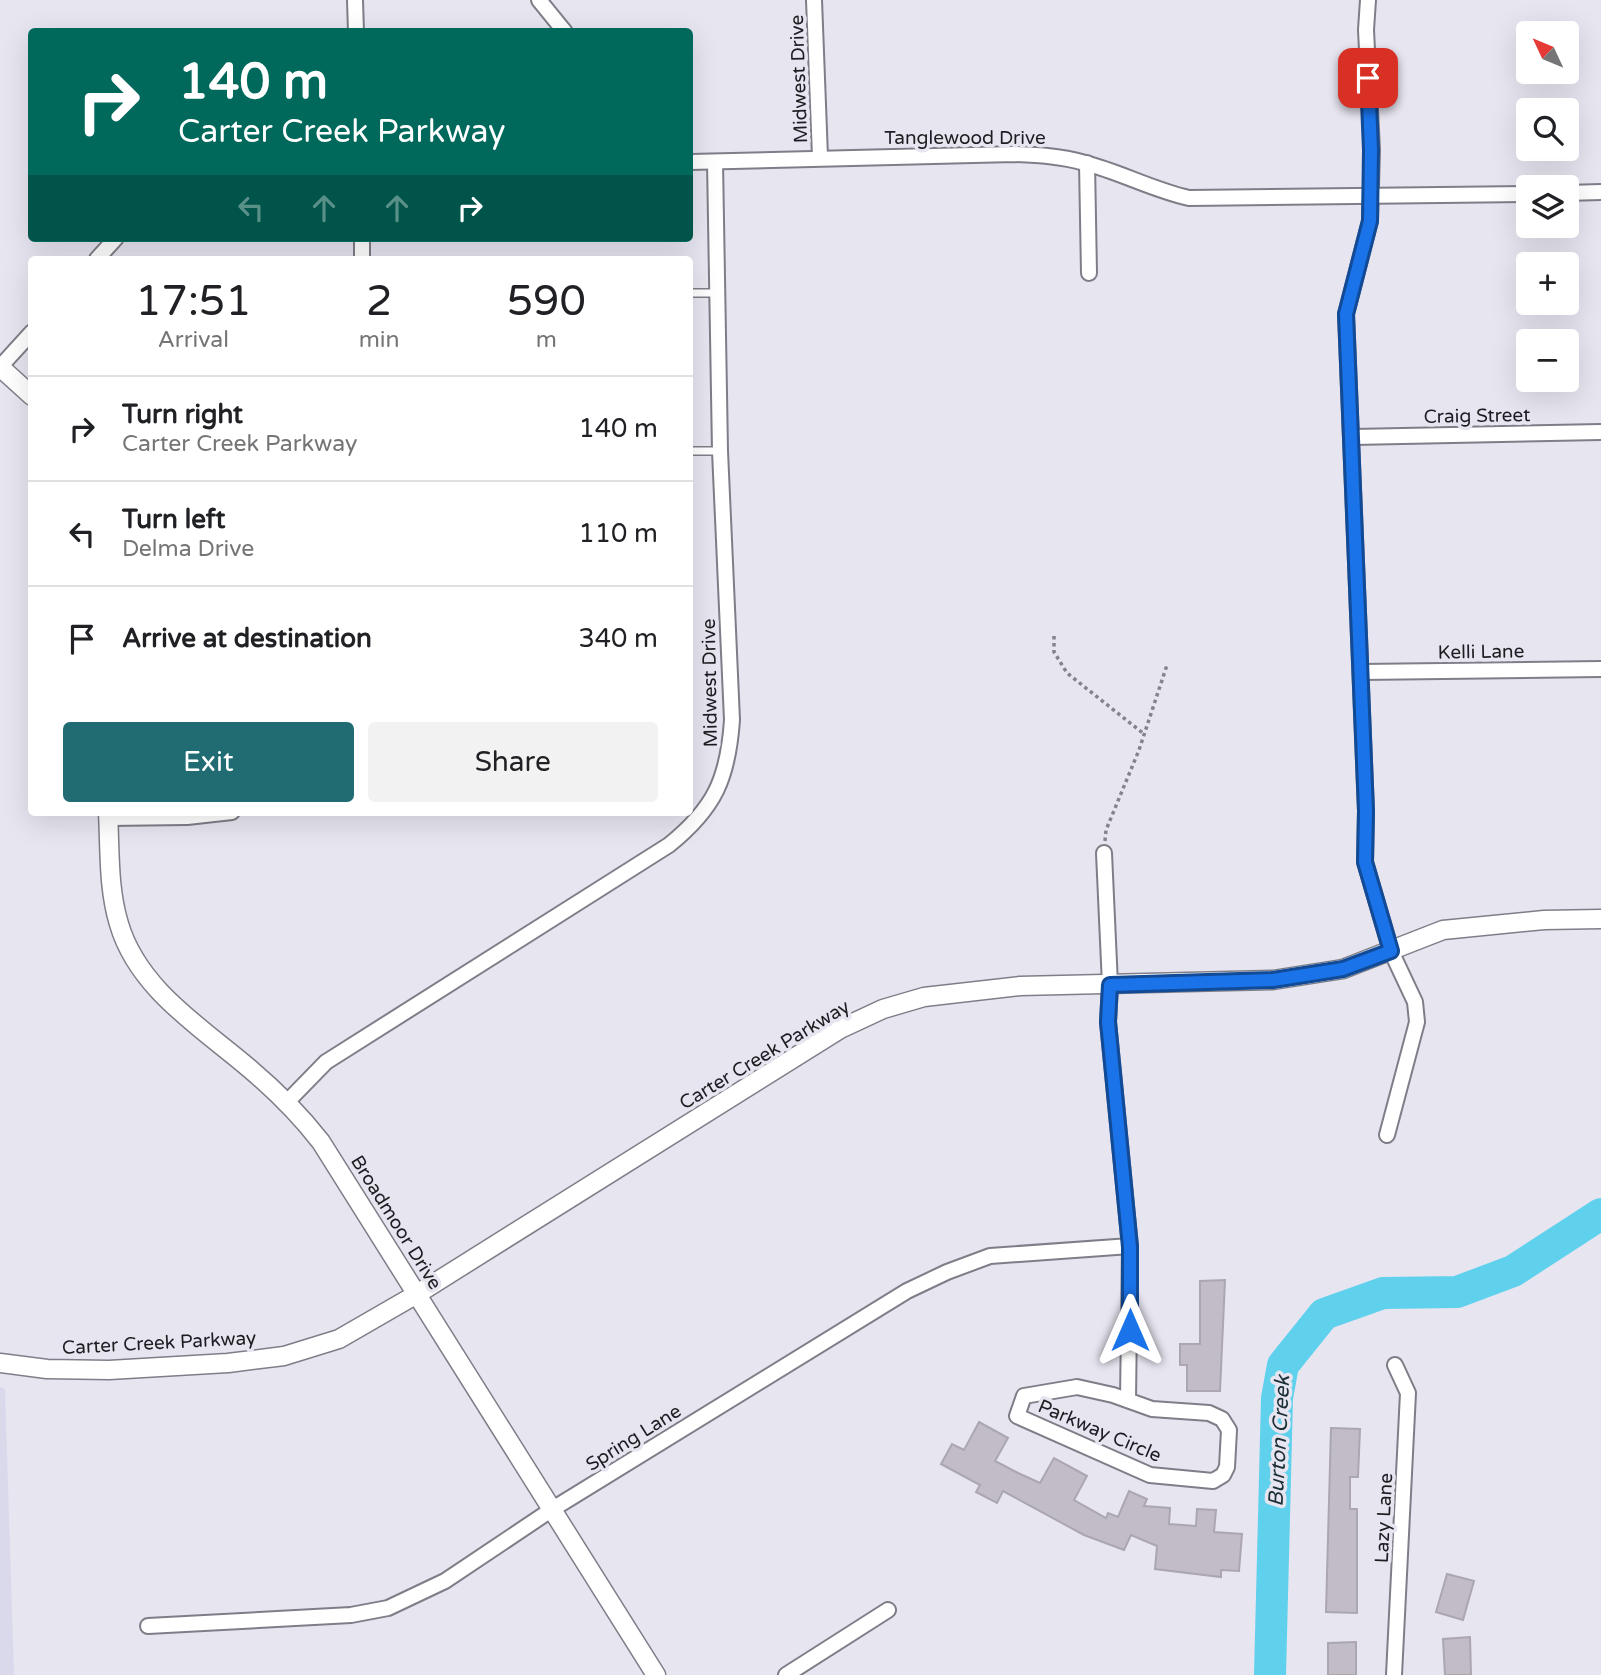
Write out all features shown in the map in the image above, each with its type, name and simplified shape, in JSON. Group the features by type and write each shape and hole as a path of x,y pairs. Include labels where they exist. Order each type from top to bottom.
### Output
{"street":[{"path":"355,0 356,28"},
{"path":"538,0 562,28"},
{"name":"Midwest Drive","path":"814,0 820,157"},
{"path":"1368,0 1366,30 1371,150 1370,221 1346,314 1366,811 1365,862 1391,951 1415,1002 1418,1022 1387,1135"},
{"name":"Tanglewood Drive","path":"693,162 1014,154 1054,156 1087,163 1164,193 1189,198 1516,194"},
{"name":"Midwest Drive","path":"286,1102 326,1062 669,845 695,824 718,792 730,757 732,720 720,451 715,162"},
{"path":"1087,163 1089,273"},
{"path":"1579,193 1601,192"},
{"path":"100,256 112,242"},
{"path":"28,336 0,367 28,392"},
{"name":"Craig Street","path":"1353,437 1601,432"},
{"name":"Kelli Lane","path":"1361,673 1601,668"},
{"name":"Broadmoor Drive","path":"108,816 114,903 119,926 139,965 166,999 286,1102 337,1164 656,1675"},
{"path":"148,816 196,816"},
{"path":"1104,853 1110,985 1108,1022 1130,1247 1128,1400"},
{"name":"Carter Creek Parkway","path":"0,1363 109,1370 228,1363 284,1356 339,1339 417,1294 840,1029 883,1009 924,997 969,990 1273,980 1343,969 1443,930 1489,924 1601,919"},
{"name":"Spring Lane","path":"148,1626 351,1615 388,1608 446,1581 551,1510 907,1291 990,1256 1130,1247"},
{"name":"Lazy Lane","path":"1394,1675 1408,1393 1395,1365"},
{"name":"Parkway Circle","path":"1077,1387 1128,1400 1152,1409 1209,1413 1222,1419 1229,1430 1227,1467 1223,1475 1213,1480 1150,1475 1017,1416 1024,1396 1050,1389 1077,1387"},
{"path":"786,1675 888,1610"}],"lane":[{"path":"693,293 716,293"},
{"path":"693,451 720,451"}],"path":[{"path":"1054,636 1054,652 1067,673 1144,734"},
{"path":"1104,853 1106,830 1144,734 1167,665"}],"shaded area":[{"path":"0,1387 5,1389 14,1675 0,1675"}],"building":[{"path":"1225,1280 1220,1391 1187,1391 1187,1365 1180,1365 1180,1344 1200,1344 1200,1281"},
{"path":"979,1422 1008,1438 995,1461 1018,1473 1040,1483 1054,1458 1087,1476 1074,1500 1106,1518 1108,1513 1118,1517 1129,1491 1147,1499 1144,1506 1170,1508 1169,1524 1196,1526 1197,1509 1216,1510 1214,1532 1242,1534 1239,1571 1221,1570 1221,1577 1155,1569 1157,1546 1131,1535 1124,1550 1084,1535 1003,1491 997,1503 976,1492 980,1485 941,1464 952,1444 964,1450"},
{"path":"1331,1428 1360,1429 1358,1477 1350,1477 1350,1509 1357,1509 1357,1613 1326,1612"},
{"path":"1447,1574 1474,1581 1463,1620 1436,1612"},
{"path":"1470,1637 1471,1675 1445,1675 1443,1639"},
{"path":"1356,1642 1356,1675 1328,1675 1328,1643"}],"waterway":[{"name":"Burton Creek","path":"1270,1675 1277,1398 1283,1365 1324,1314 1383,1293 1457,1292 1513,1271 1601,1214"}],"route":[{"path":"1130,1330 1130,1247 1108,1022 1110,985 1273,980 1343,969 1391,951 1365,862 1366,811 1346,314 1370,221 1368,78"}]}
